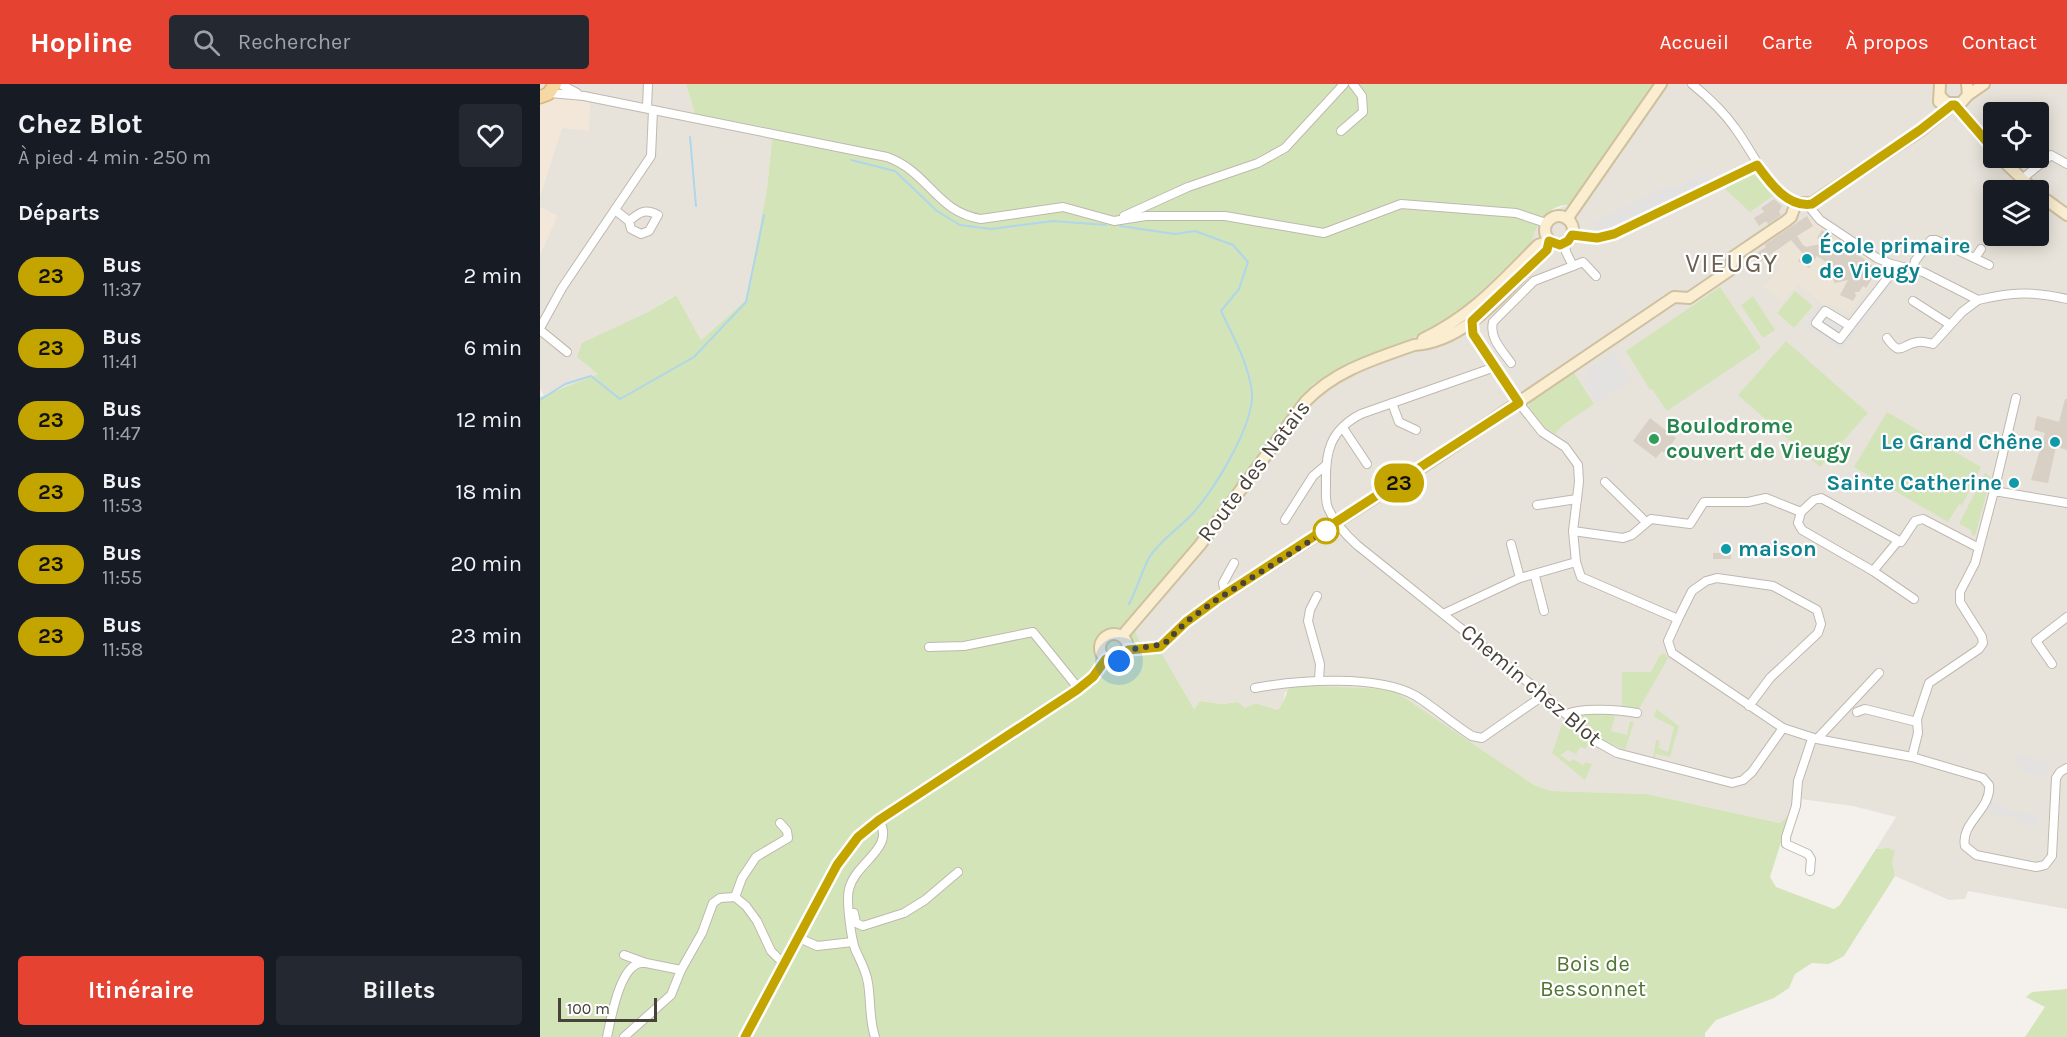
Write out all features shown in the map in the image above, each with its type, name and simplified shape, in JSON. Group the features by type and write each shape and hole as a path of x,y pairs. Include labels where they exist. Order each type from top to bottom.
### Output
{"street":[{"path":"560,84 584,96"},
{"path":"567,352 540,329 562,288 651,156 648,84"},
{"path":"1114,220 1188,187 1258,163 1275,154 1296,138 1344,84"},
{"path":"1341,131 1363,112 1362,96 1353,84"},
{"path":"1567,219 1661,84"},
{"path":"1692,84 1716,105 1734,126 1757,165 1773,186 1877,258 1897,266 1913,269 1978,300"},
{"path":"1928,124 1936,111 1940,84"},
{"path":"1128,650 1164,644 1186,622 1225,594 1338,523 1674,297 1689,298 1730,270 1733,257 1786,221 1802,204 1812,204 1984,84"},
{"path":"548,91 687,116 899,161 920,175 948,206 969,217 999,218 1063,207 1114,220 1146,216 1225,216 1324,232 1401,204 1516,213 1546,223"},
{"path":"1940,96 1943,100 1961,98"},
{"path":"1961,98 1962,116 1973,124 1983,136"},
{"path":"2010,168 2022,180 2048,156 2057,157 2067,164"},
{"path":"1573,266 1566,252 1569,239 1572,226 1567,219 1553,217 1546,223 1545,233 1549,241 1554,244 1569,239 1597,238 1614,234 1757,165"},
{"path":"2049,202 2067,215"},
{"path":"615,210 629,220"},
{"path":"1913,269 1915,261 1931,240 1944,242 1989,266"},
{"name":"Route des Natais","path":"1122,636 1200,545 1306,400 1319,387 1334,376 1414,345 1459,320 1482,302 1538,245 1549,241"},
{"name":"Route des Natais","path":"1414,345 1424,345 1444,337 1472,321 1547,250 1549,241"},
{"path":"1975,258 1981,249"},
{"path":"1511,363 1493,338 1491,329 1493,321 1534,281 1583,262 1596,276"},
{"path":"1850,326 1897,266"},
{"path":"1887,338 1893,348 1898,349 1917,342 1933,344 1949,324 1978,300 2001,294 2031,292 2067,299"},
{"path":"1482,302 1472,321 1476,338 1519,403 1542,432 1565,447 1575,459 1579,473 1573,531 1579,574 1587,581 1678,619"},
{"path":"1913,302 1949,324"},
{"path":"1444,337 1463,334 1476,338"},
{"path":"1285,520 1313,476 1326,465 1327,450 1343,428 1354,418 1495,367"},
{"path":"1911,758 1918,734 1917,722 1930,681 1979,649 1983,643 1982,637 1960,602 1959,596 1975,563 2016,398"},
{"path":"1392,403 1399,422 1416,430"},
{"path":"1343,428 1367,464"},
{"name":"Chemin chez Blot","path":"1326,465 1327,503 1338,523 1357,545 1445,613 1599,743 1617,753 1726,782 1743,780 1752,772 1783,728"},
{"path":"1605,482 1646,522"},
{"path":"1994,491 2067,502"},
{"path":"1573,531 1623,538 1632,535 1646,522 1654,519 1690,524 1700,505 1706,501 1748,502 1766,498 1801,512"},
{"path":"1898,541 1821,498 1814,500 1801,512 1798,523 1802,530 1873,571 1914,599"},
{"path":"1537,506 1577,499"},
{"path":"1873,571 1898,541 1901,542 1915,521 1923,519 1979,548"},
{"path":"1511,544 1520,578"},
{"path":"1445,613 1520,578 1535,576 1576,562"},
{"path":"1225,594 1223,583 1234,563"},
{"path":"1535,576 1544,611"},
{"path":"1749,706 1770,678 1818,633 1821,624 1817,610 1773,586 1718,578 1706,581 1692,591 1678,619 1668,641 1672,653 1749,706 1783,728 1815,739 1911,758 1972,775 1987,782 1989,798 1964,837 1965,846 1970,852 2036,867 2045,865 2052,856 2056,778 2067,768"},
{"path":"1317,597 1310,610 1308,621 1320,664 1319,681"},
{"path":"2052,664 2036,641 2067,617"},
{"path":"929,647 974,644 1033,632 1079,689"},
{"path":"1112,634 1122,636 1128,643 1128,650 1119,661 1106,659 1100,651 1102,640 1112,634"},
{"path":"745,1037 848,848 879,820 1079,689 1093,677 1106,659"},
{"path":"1810,871 1811,860 1808,854 1786,844 1796,806 1798,781 1815,739 1880,674"},
{"path":"1255,688 1285,682 1319,681 1392,686 1416,696 1473,736 1482,738 1544,695"},
{"path":"1857,712 1865,709 1886,710 1917,722"},
{"path":"1567,714 1575,710 1618,710 1637,713"},
{"path":"875,1037 871,1022 867,975 853,942 849,888 884,840 885,834 879,820"},
{"path":"735,897 742,878 756,856 788,838 787,831 780,823"},
{"path":"849,888 856,922 859,925 869,926 904,913 926,900 958,872"},
{"path":"624,1037 671,994 681,970 702,933 713,903 720,898 735,897 746,906 757,921 771,951 785,965"},
{"path":"799,938 818,946 853,942"},
{"path":"624,955 646,963 681,970"},
{"path":"607,1037 616,997 631,967 637,963 646,963"}],"shaded area":[{"path":"540,84 686,84 695,114 773,129 767,188 746,300 701,340 675,295 646,313 598,374 544,395 540,389 540,254 557,216 540,207 540,196 562,127 590,103 563,98 540,101"},
{"path":"1669,84 2067,84 2067,909 1968,891 1965,899 1949,900 1895,876 1888,848 1876,849 1896,817 1853,806 1800,799 1790,814 1780,823 1647,794 1551,791 1534,785 1396,693 1385,689 1285,692 1283,704 1278,710 1257,703 1245,708 1238,702 1222,704 1200,701 1194,709 1161,652 1139,642 1132,620 1312,385 1336,370 1441,325 1469,303 1532,242 1534,229 1549,212 1568,205 1583,209"},
{"path":"554,97 590,103 589,131 562,128 540,196 540,101"},
{"path":"1705,171 1711,184 1633,221 1631,216 1598,233 1593,222 1666,186 1669,190"},
{"path":"540,207 557,216 540,254"},
{"path":"1807,216 1883,267 1849,313 1830,304 1827,307 1798,284 1782,300 1763,287 1780,269 1764,245"},
{"path":"1891,270 1899,275 1842,350 1804,325 1821,304 1850,322"},
{"path":"1614,352 1632,380 1597,403 1582,380 1587,377 1584,372"},
{"path":"2017,753 2051,763 2045,777 2019,771 2021,765 2014,764"},
{"path":"1992,800 2010,811 2038,814 2039,825 2021,825 2022,820 2002,814 2000,818 1986,810"}],"green space":[{"name":"Bois de Bessonnet","path":"686,84 1669,84 1583,209 1568,205 1554,208 1549,212 1539,222 1532,242 1469,303 1441,325 1336,370 1312,385 1254,465 1132,621 1139,641 1161,652 1194,709 1200,701 1222,704 1238,702 1245,708 1256,703 1278,710 1291,685 1385,689 1396,692 1534,785 1551,791 1647,794 1780,823 1790,814 1770,877 1776,887 1834,909 1840,905 1876,849 1888,848 1895,851 1892,861 1895,876 1844,956 1829,964 1812,963 1795,974 1789,988 1774,998 1716,1020 1705,1033 1705,1037 540,1037 540,397 598,374 577,357 582,343 646,313 676,295 701,340 746,300 767,188 773,129 695,114"},
{"path":"1748,173 1758,176 1774,195 1750,212 1722,186"},
{"path":"1720,287 1761,348 1667,411 1652,389 1650,390 1626,351"},
{"path":"1795,291 1813,306 1794,328 1777,313"},
{"path":"1753,296 1775,330 1763,338 1741,305"},
{"path":"1786,341 1868,413 1820,467 1738,395"},
{"path":"1574,373 1594,404 1563,425 1555,434 1543,426 1529,407 1530,402"},
{"path":"1887,412 1981,467 1962,505 1959,504 1948,522 1854,467"},
{"path":"1985,473 1991,477 1975,536 1972,535 1971,530 1959,524"},
{"path":"1664,653 1668,658 1638,711 1622,707 1622,672 1651,672 1660,655"},
{"path":"1656,709 1679,726 1670,757 1656,754 1655,758 1653,757 1656,740 1660,741 1658,748 1668,752 1674,727 1654,717"},
{"path":"1616,712 1611,731 1627,735 1630,721 1634,722 1625,750 1603,740 1575,715 1575,713"},
{"path":"1569,721 1590,742 1585,749 1580,747 1576,754 1568,750 1560,755 1570,762 1573,759 1583,765 1586,762 1592,764 1585,780 1552,753 1563,722"},
{"path":"2067,989 2067,1037 2025,1037 2045,1007 2026,997 2032,992"}],"building":[{"path":"1774,199 1782,206 1779,212 1781,215 1768,224 1766,221 1759,226 1754,218 1764,212 1761,208"},
{"name":"École primaire de Vieugy","path":"1807,216 1813,226 1797,236 1803,245 1806,247 1826,243 1817,238 1822,230 1833,238 1827,247 1836,253 1843,243 1878,270 1866,288 1863,286 1859,292 1855,292 1856,296 1853,301 1840,295 1848,280 1835,283 1832,277 1825,276 1830,265 1817,256 1809,268 1798,261 1803,254 1791,240 1757,264 1752,256 1766,247 1764,245"},
{"name":"Le Grand Chêne","path":"2065,399 2067,399 2067,450 2056,447 2048,483 2031,480 2045,433 2034,430 2037,416 2059,422"},
{"name":"Boulodrome couvert de Vieugy","path":"1650,418 1676,438 1664,453 1662,451 1656,458 1633,441"},
{"name":"maison","path":"1721,545 1731,545 1731,559 1713,559 1713,553 1720,553"}],"waterway":[{"path":"690,137 696,206"},
{"path":"851,160 895,171 937,211 960,225 991,229 1053,221 1106,225"},
{"path":"540,400 565,384 591,376 620,399 694,357 746,302 764,215"},
{"path":"1120,226 1175,234 1195,231 1233,245 1248,262 1239,289 1221,311 1244,361 1252,393 1247,422 1232,456 1194,512 1153,552 1129,604"}],"bus line":[{"name":"23","path":"745,1037 837,865 858,837 879,820 1077,690 1093,677 1106,659 1119,661 1124,658 1128,650 1160,647 1186,622 1216,600 1338,523 1519,403 1473,334 1472,321 1547,250 1549,241 1560,245 1568,241 1572,235 1579,238 1597,238 1614,234 1757,165 1768,181 1779,191 1799,204 1812,204 1920,130 1952,105 1955,105 1962,116 1973,124 1983,136"}],"place":[{"name":"École primaire de Vieugy","path":"1807,259"},
{"name":"Boulodrome couvert de Vieugy","path":"1654,439"},
{"name":"Le Grand Chêne","path":"2055,442"},
{"name":"Sainte Catherine","path":"2014,483"},
{"name":"maison","path":"1726,549"}],"district":[{"name":"VIEUGY","path":"1732,263"}],"route":[{"path":"1119,661 1124,658 1128,650 1160,647 1186,622 1216,600 1326,531"}]}
